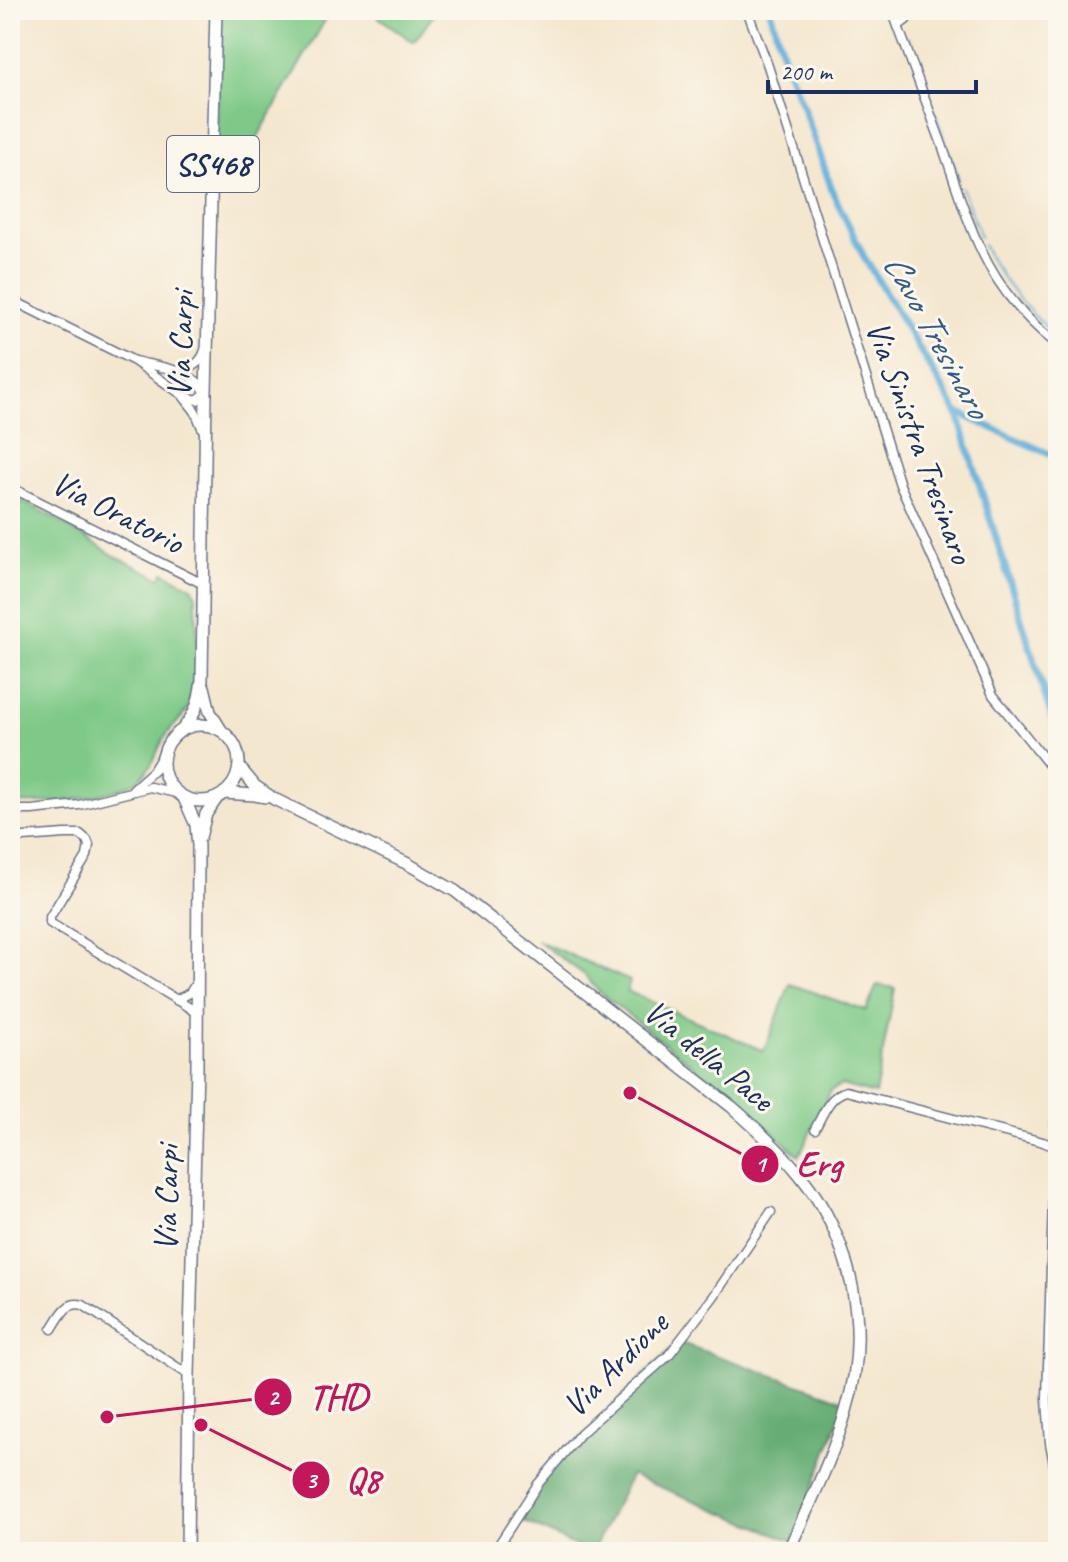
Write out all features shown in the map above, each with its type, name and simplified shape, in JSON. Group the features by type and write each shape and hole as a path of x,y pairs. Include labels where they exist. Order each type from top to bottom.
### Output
{"main road":[{"name":"Via Carpi","path":"187,1552 198,846 196,825 180,796 166,779 162,763 163,754 173,736 182,730 198,707 202,680 216,10"},
{"name":"Via Carpi","path":"198,846 203,821 234,782 239,767 235,746 210,712 202,680"},
{"path":"182,730 201,725 221,730"},
{"name":"Via della Pace","path":"239,767 255,786 274,799 408,864 455,891 732,1107 774,1146 810,1189 831,1223 845,1256 856,1305 858,1353 846,1413 833,1450 788,1552"},
{"name":"Via della Pace","path":"221,796 255,795 274,799"},
{"path":"180,796 200,802 221,796"}],"street":[{"name":"Via Sinistra Tresinaro","path":"747,10 768,66 900,485 993,695 1058,776"},
{"path":"892,10 971,227 989,268 1021,311 1058,345"},
{"path":"898,26 914,10"},
{"path":"10,299 134,361 184,396 197,400 206,393 198,381 176,371 134,361"},
{"path":"176,371 191,367 203,358 208,334"},
{"path":"184,396 201,423 206,440"},
{"name":"Via Oratorio","path":"10,487 203,584"},
{"path":"129,792 153,771 163,754"},
{"path":"10,810 63,807 150,787 180,796"},
{"path":"10,838 80,834 87,840 87,856 50,917 50,923 197,1015"},
{"path":"176,1000 190,993 197,982"},
{"path":"1058,1033 1047,1399 1050,1443 1058,1485"},
{"path":"815,1129 832,1098 846,1091 1056,1147"},
{"name":"Via Ardione","path":"494,1552 538,1484 581,1433 668,1356 714,1296 771,1212"},
{"path":"52,1329 67,1306 76,1303 83,1305 189,1375"}],"green space":[{"path":"219,10 331,10 242,164 217,150"},
{"path":"368,10 437,10 414,42"},
{"path":"10,495 46,513 115,556 160,578 164,572 193,588 196,596 198,646 194,695 145,773 130,785 115,791 59,801 10,803"},
{"path":"536,940 630,981 627,991 764,1051 790,984 866,1011 877,985 895,988 875,1094 841,1085 831,1090 799,1156 744,1106 598,991 585,975"},
{"path":"678,1342 846,1401 793,1541 631,1475 592,1552 517,1518 548,1470"}],"waterway":[{"name":"Cavo Tresinaro","path":"770,10 787,69 834,195 864,257 957,412 1058,737"},
{"path":"908,37 959,179"},
{"path":"962,187 980,237"},
{"path":"983,245 1016,295 1058,337"},
{"path":"957,412 1058,458"}],"place":[{"name":"Erg","path":"630,1093"},
{"name":"THD","path":"107,1417"},
{"name":"Q8","path":"201,1425"}]}
